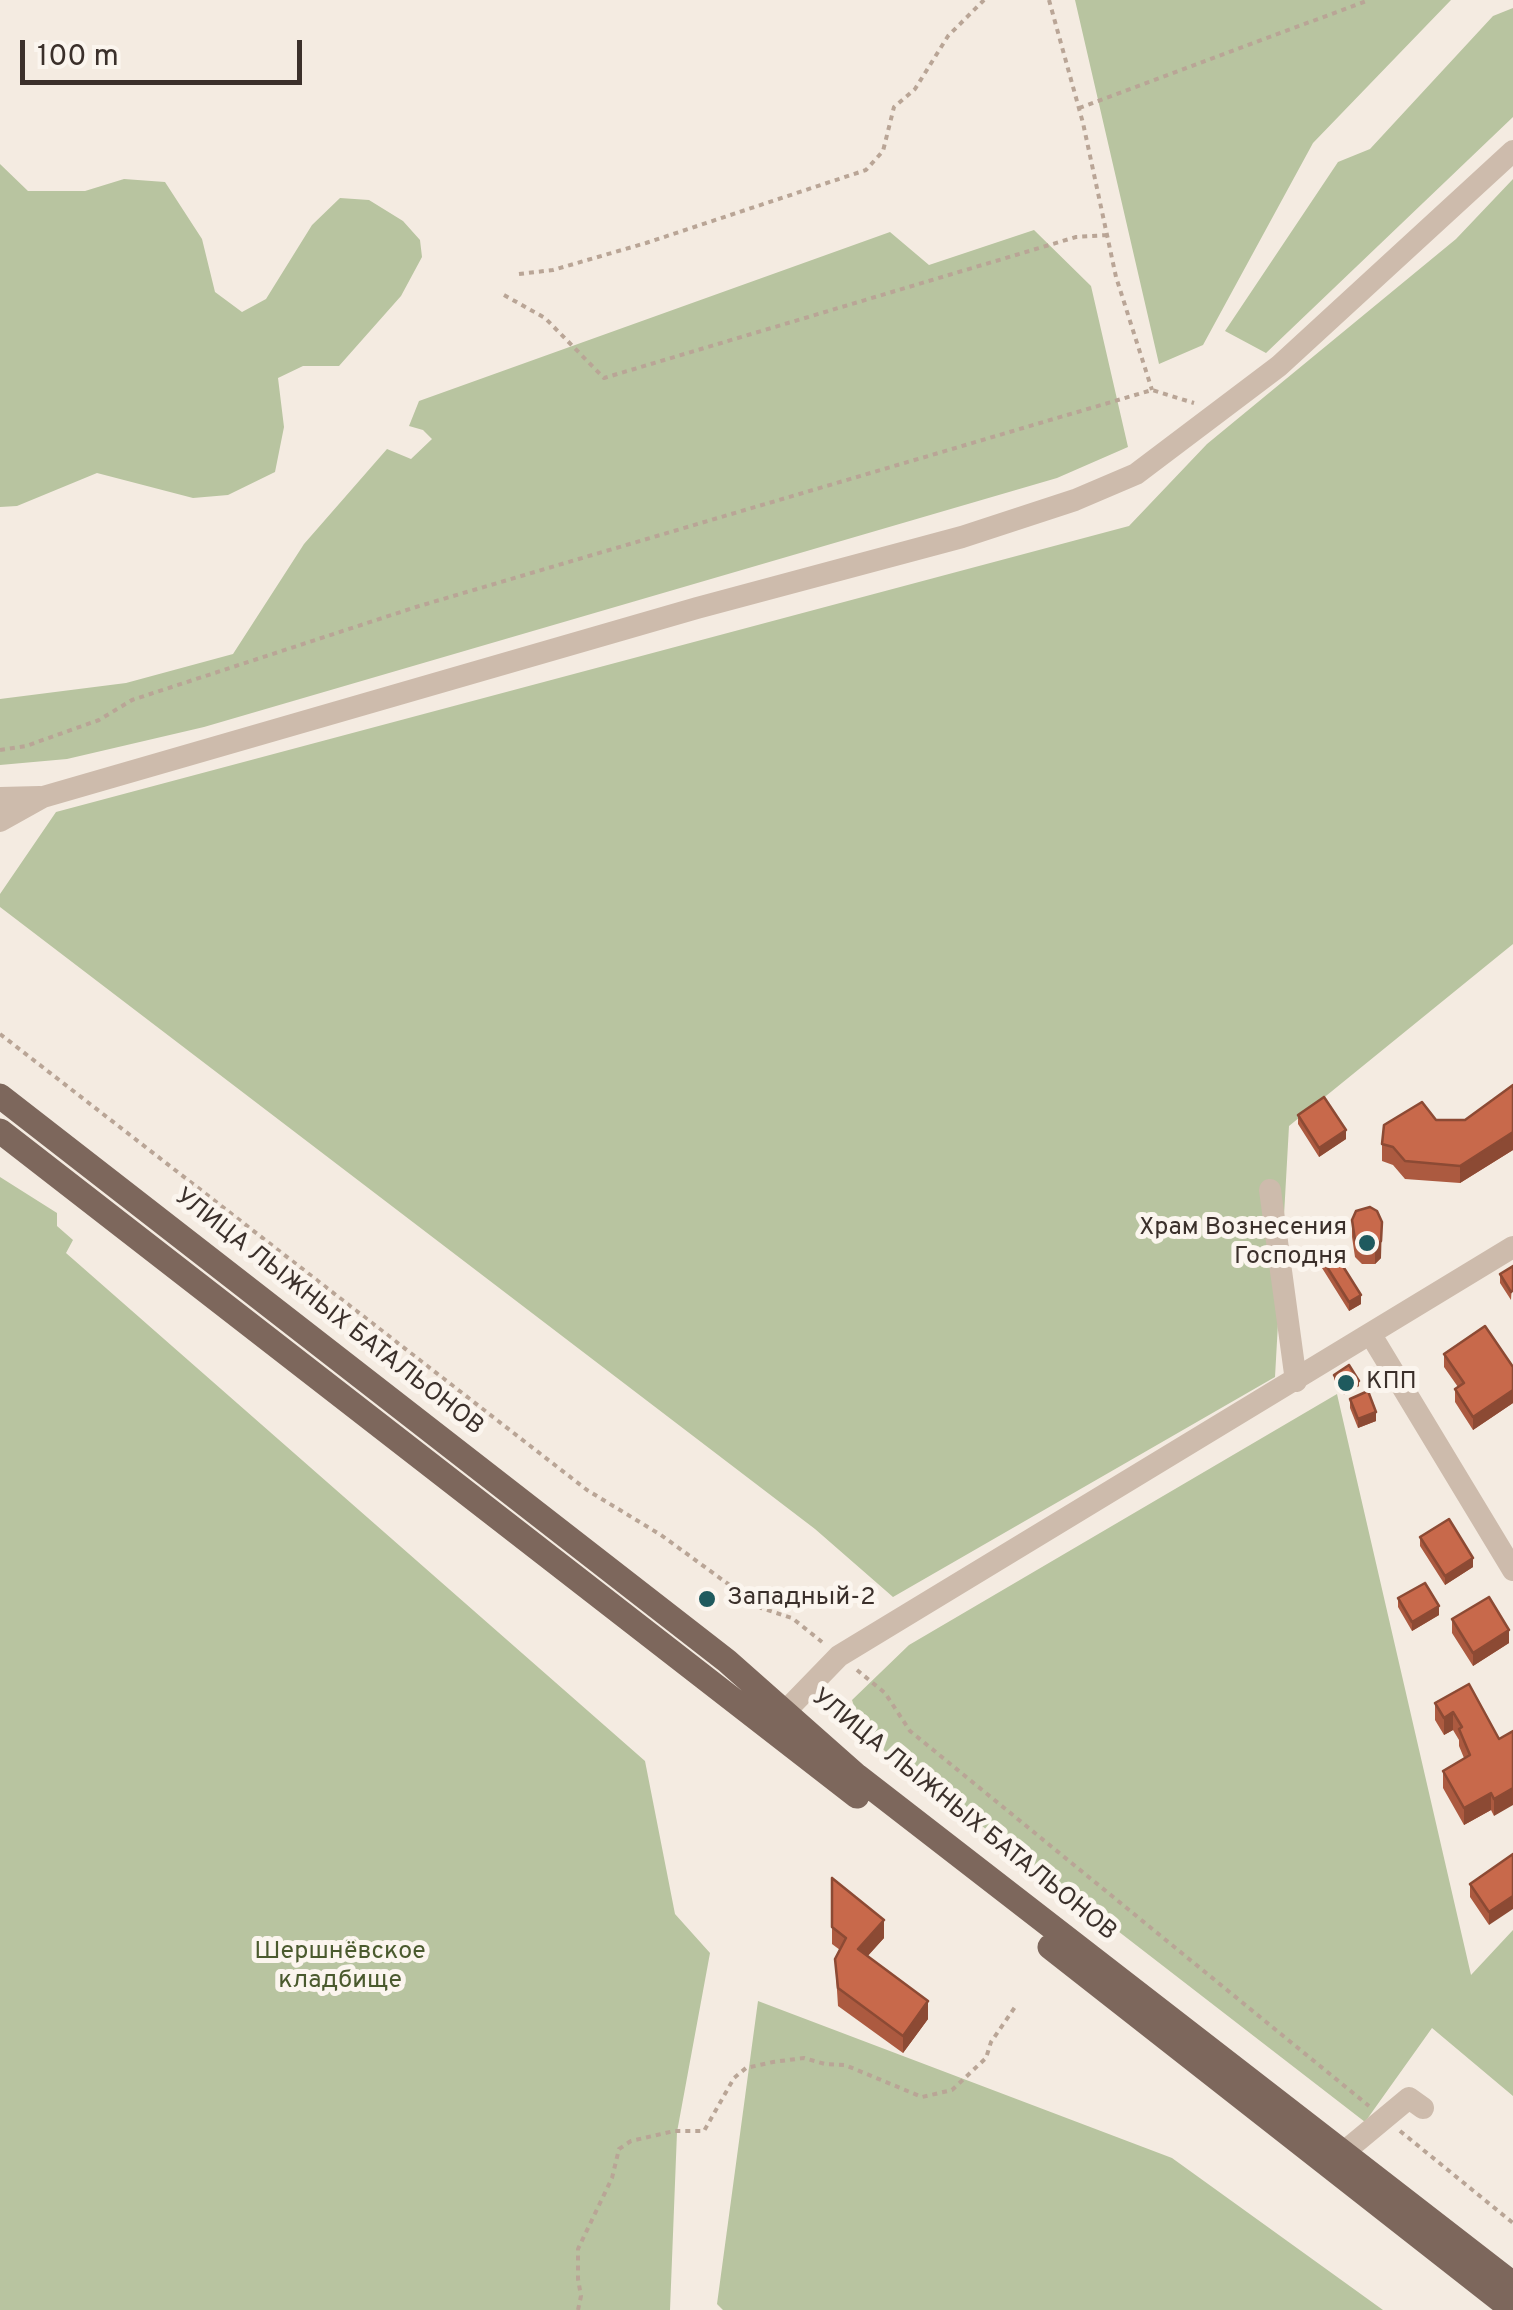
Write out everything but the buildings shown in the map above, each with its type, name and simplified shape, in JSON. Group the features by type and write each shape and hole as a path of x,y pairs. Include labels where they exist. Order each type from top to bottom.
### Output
{"main road":[{"name":"УЛИЦА ЛЫЖНЫХ БАТАЛЬОНОВ","path":"0,1096 727,1661 776,1720 858,1776 1513,2284"},
{"name":"УЛИЦА ЛЫЖНЫХ БАТАЛЬОНОВ","path":"0,1131 776,1720 1513,2310"}],"street":[{"path":"0,822 43,797 981,530 1075,500 1136,474 1279,366 1513,151"},
{"path":"0,798 43,797"},
{"path":"1270,1190 1296,1381"},
{"path":"776,1720 840,1656 1513,1247"},
{"path":"1371,1336 1513,1570"},
{"path":"1344,2152 1410,2098 1423,2108"}],"path":[{"path":"519,274 553,270 646,243 866,170 883,151 894,107 914,89 948,36 984,0"},
{"path":"1049,0 1079,108 1116,277 1152,390"},
{"path":"1079,108 1369,0"},
{"path":"504,295 545,318 604,378 1076,237 1107,235"},
{"path":"0,750 26,746 99,720 132,700 416,606 1152,390 1192,401 1215,416"},
{"path":"0,1034 587,1490 661,1535 760,1608"},
{"path":"910,1732 1513,2223"},
{"path":"578,2310 582,2296 578,2249 612,2178 619,2150 630,2141 674,2131 704,2131 734,2078 746,2068 773,2062 804,2058 845,2065 922,2097 952,2090 986,2058 1015,2007"}],"green space":[{"path":"1075,0 1451,0 1313,143 1203,345 1159,364"},
{"path":"1513,8 1513,117 1266,353 1225,331 1338,162 1370,149 1493,16"},
{"path":"0,164 28,191 85,191 124,179 165,182 202,239 215,292 242,312 266,299 312,225 340,198 369,200 403,221 420,240 422,257 401,296 339,366 303,366 278,378 284,427 275,472 228,495 193,498 97,473 17,506 0,507"},
{"path":"1513,179 1513,944 1289,1126 1275,1377 893,1597 815,1529 0,907 0,894 56,812 1129,526 1207,444 1456,239"},
{"path":"1034,230 1091,286 1128,447 1057,478 204,727 67,759 0,765 0,699 126,683 233,654 304,544 387,449 411,459 432,439 423,430 409,426 419,401 890,232 929,265"},
{"name":"Шершнёвское кладбище","path":"0,1177 57,1213 57,1226 73,1240 66,1253 645,1761 675,1914 710,1953 677,2132 670,2310 0,2310"},
{"path":"1337,1394 1471,1975 1513,1930 1513,2096 1432,2028 1365,2122 863,1734 852,1700 909,1645"},
{"path":"758,2001 1172,2158 1383,2310 723,2310 717,2304"}],"place":[{"name":"Храм Вознесения Господня","path":"1367,1243"},
{"name":"КПП","path":"1346,1383"},
{"name":"Западный-2","path":"707,1599"}]}
